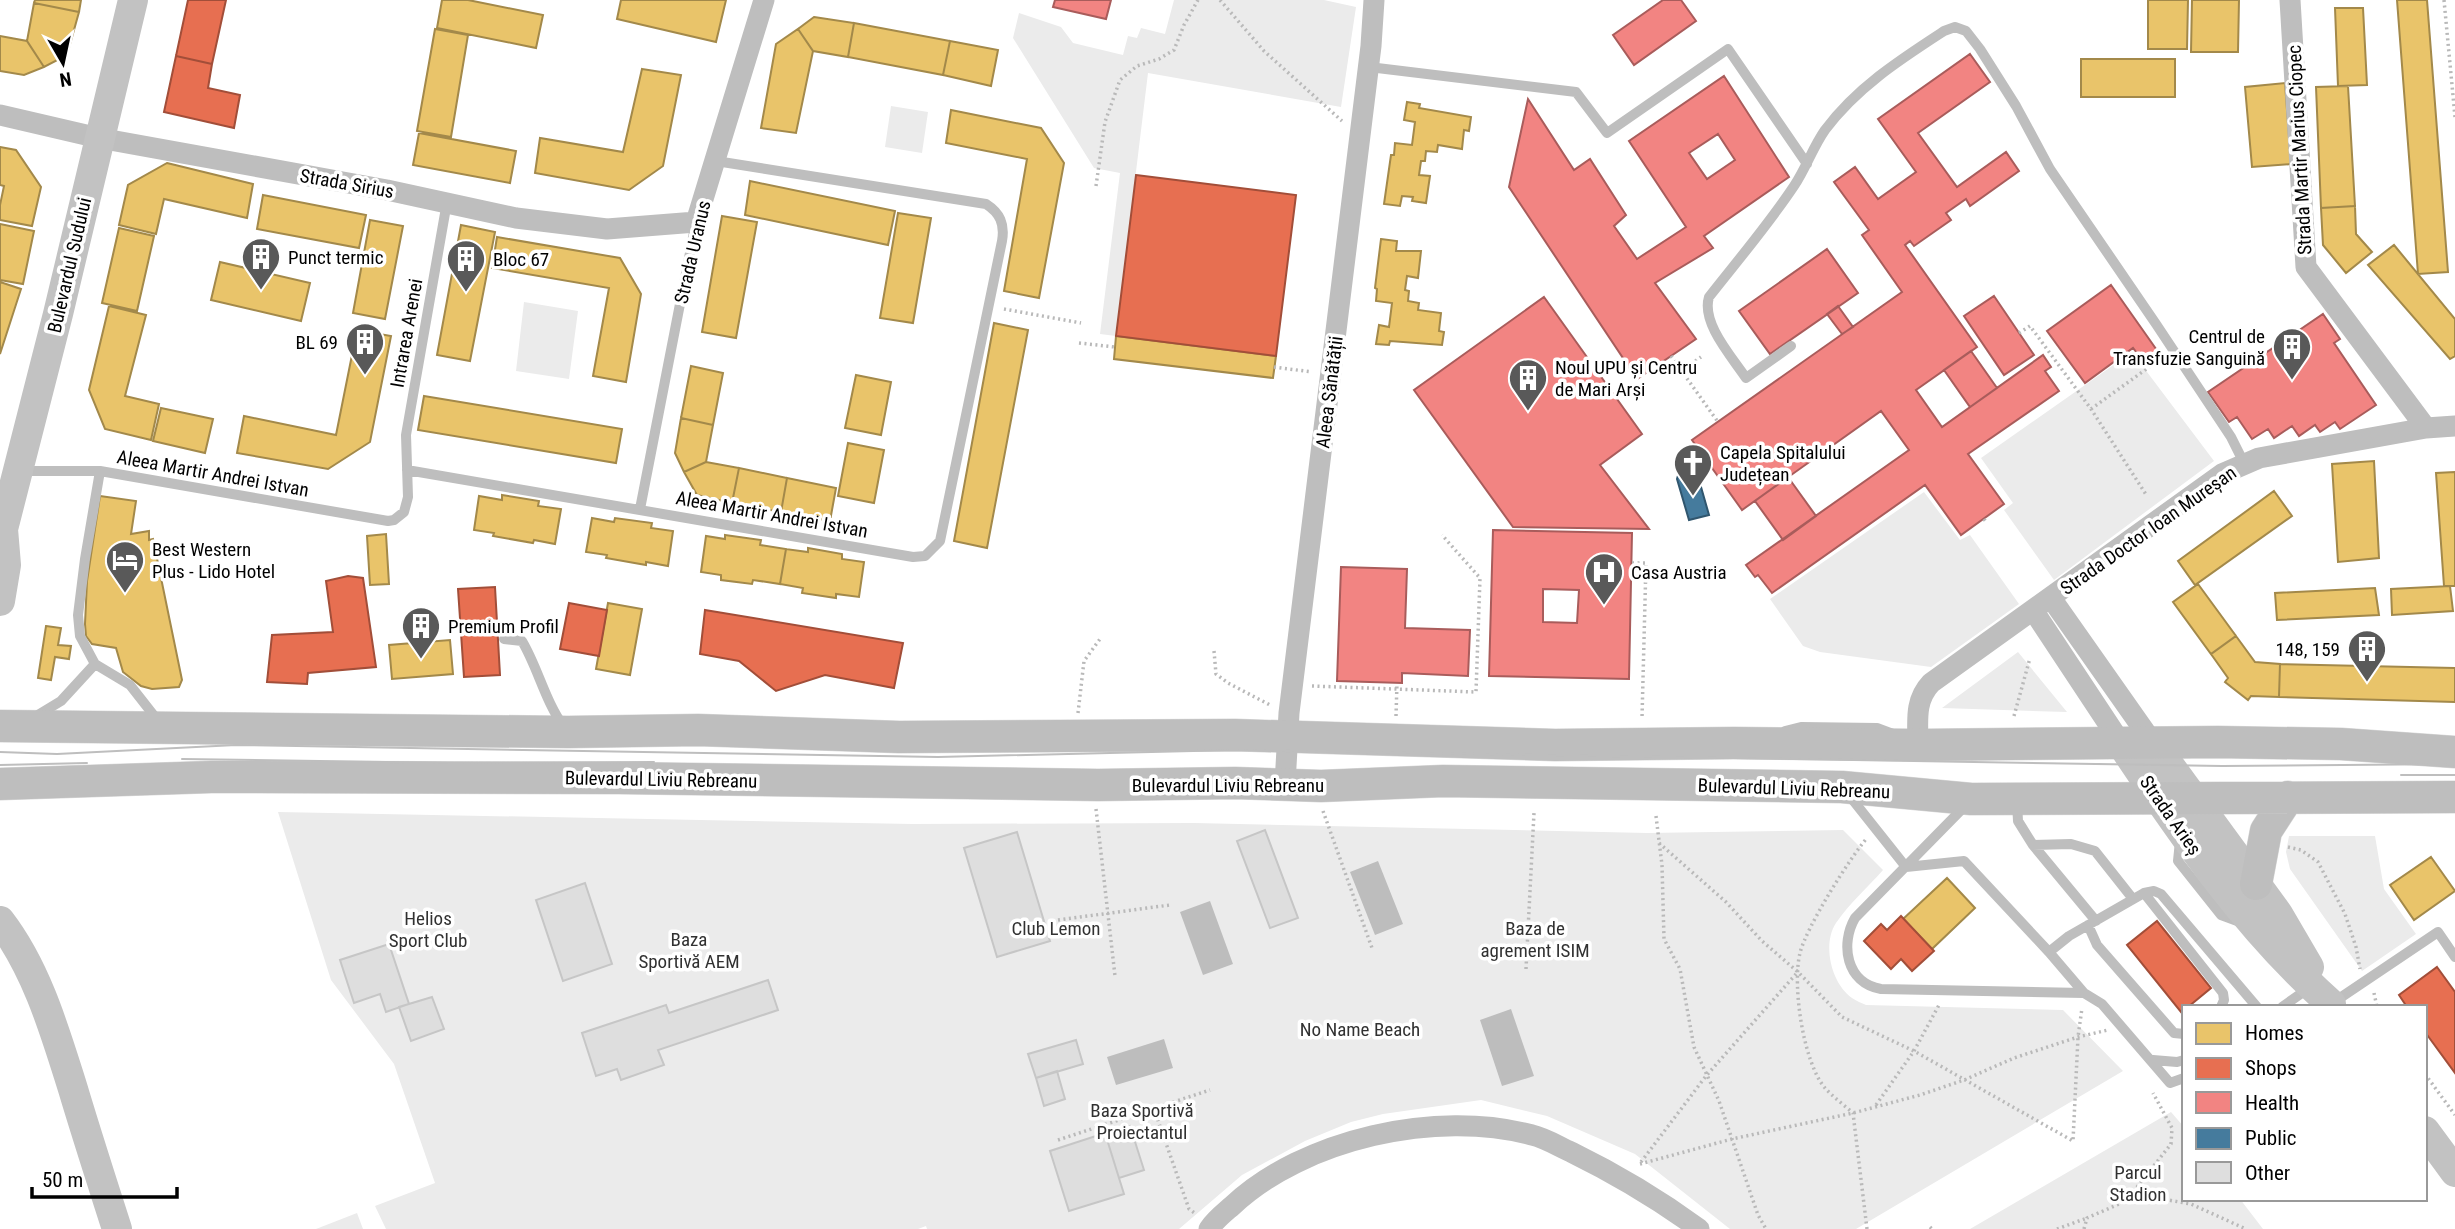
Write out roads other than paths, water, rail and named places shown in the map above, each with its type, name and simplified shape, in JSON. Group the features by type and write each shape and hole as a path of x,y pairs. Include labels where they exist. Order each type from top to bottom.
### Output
{"main road":[{"path":"10,726 568,732 698,730 899,737 1287,736 1555,745 2341,744 2455,752"},
{"name":"Bulevardul Liviu Rebreanu","path":"5,790 211,776 1321,786 1443,781 1842,787 1971,799 2455,797"},
{"path":"2256,884 2266,831 2288,797"}],"street":[{"name":"Bulevardul Sudului","path":"0,601 6,565 2,531 58,314 133,0"},
{"name":"Strada Uranus","path":"696,222 764,0"},
{"name":"Aleea Sănătății","path":"1285,785 1287,736 1369,67 1374,0"},
{"name":"Strada Martir Marius Ciopec","path":"2294,0 2306,267 2426,428"},
{"name":"Strada Sirius","path":"0,115 99,138 447,202 516,218 607,229 696,222"},
{"name":"Strada Doctor Ioan Mureșan","path":"1918,745 1918,701 1931,683 2222,474 2259,458 2426,428 2455,426"},
{"name":"Strada Arieș","path":"2042,604 2121,743 2180,831 2256,929 2325,1001"},
{"name":"Strada Arieș","path":"2042,604 2153,743 2278,914 2325,1001"},
{"path":"0,921 23,958 41,996 117,1229"},
{"path":"1211,1226 1252,1187 1285,1167 1322,1150 1387,1133 1465,1127 1533,1135 1650,1194 1699,1229"},
{"path":"2427,1134 2455,1172"}],"lane":[{"path":"1791,346 1746,377 1710,323 1707,305 1709,297 1763,230 1807,164 1825,130 1878,74 1944,31 1955,27 1966,30 2016,106 2050,169 2231,437 2244,463"},
{"path":"1369,67 1576,92 1607,133 1728,49 1807,164"},
{"name":"Aleea Martir Andrei Istvan","path":"17,471 100,471 388,521 404,512 408,497 407,470 913,557 925,556 940,541 1004,228 996,210 986,204 716,161"},
{"name":"Intrarea Arenei","path":"407,470 406,435 447,202"},
{"name":"Strada Uranus","path":"640,509 696,222"},
{"path":"100,471 88,535 78,615 80,636 95,664 130,685 163,727"},
{"path":"503,639 522,641 534,661 554,714 568,732"},
{"path":"10,726 61,701 95,664"},
{"path":"1842,787 1906,867"},
{"path":"1971,799 1855,918 1848,931 1847,952 1852,967 1867,984 1881,989 2084,993"},
{"path":"2017,799 2018,821 2092,923 2097,945 2174,1033 2182,1034"},
{"path":"2034,845 2071,844 2095,851 2133,899"},
{"path":"1906,867 1964,861 2084,993 2102,1004 2153,1060 2170,1083 2182,1079"},
{"path":"2049,953 2068,936 2144,893 2154,891 2161,894 2255,1005"},
{"path":"2144,893 2223,993 2222,1005"},
{"path":"2296,1005 2325,1001 2438,932 2455,957"},
{"path":"2153,1060 2177,1062 2182,1060"}],"tram line":[{"path":"0,752 57,754 236,745 938,757 1235,750 2222,766 2455,764"},
{"path":"182,759 452,763 654,762"},
{"path":"0,765 87,763"},
{"path":"2401,775 2455,775"}],"place":[{"name":"Punct termic","path":"261,291"},
{"name":"Bloc 67","path":"466,293"},
{"name":"BL 69","path":"365,376"},
{"name":"Centrul de Transfuzie Sanguină","path":"2292,381"},
{"name":"Noul UPU și Centru de Mari Arși","path":"1528,412"},
{"name":"Capela Spitalului Județean","path":"1693,497"},
{"name":"Best Western Plus - Lido Hotel","path":"125,594"},
{"name":"Casa Austria","path":"1604,606"},
{"name":"Premium Profil","path":"421,660"},
{"name":"148, 159","path":"2367,683"}],"park label":[{"name":"Club Lemon","path":"1056,928"},
{"name":"Helios Sport Club","path":"428,929"},
{"name":"Baza de agrement ISIM","path":"1535,939"},
{"name":"Baza Sportivă AEM","path":"689,950"},
{"name":"No Name Beach","path":"1360,1029"},
{"name":"Baza Sportivă Proiectantul","path":"1142,1121"},
{"name":"Parcul Stadion","path":"2138,1183"}]}
